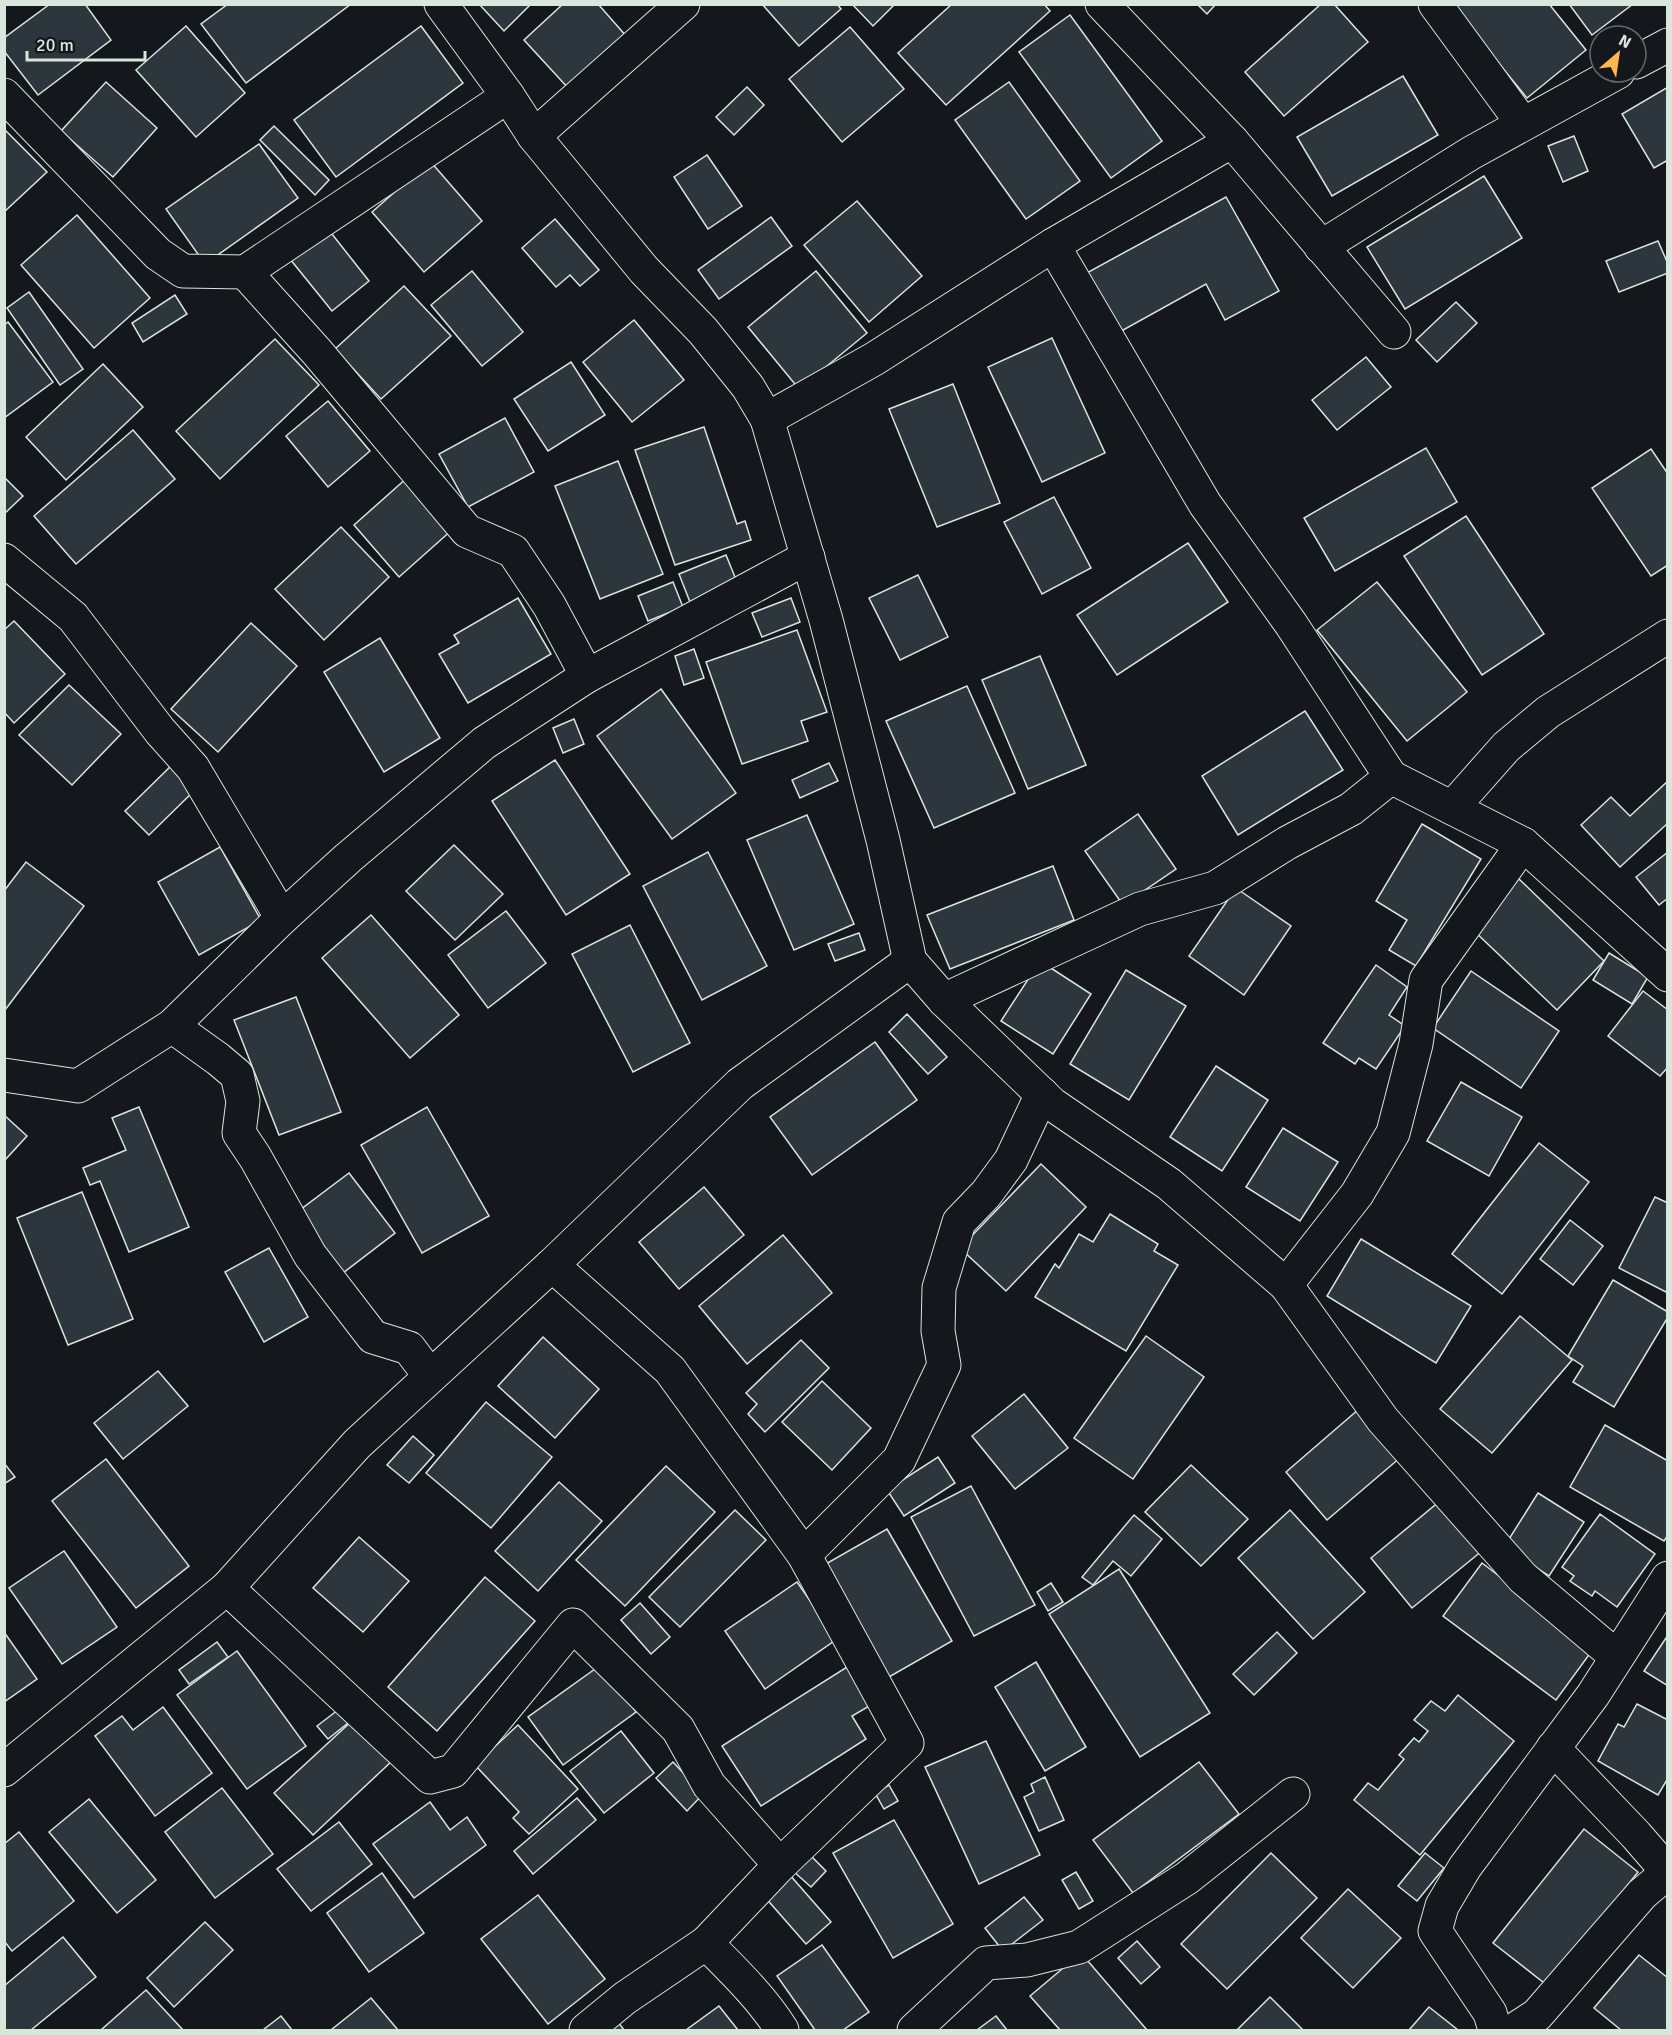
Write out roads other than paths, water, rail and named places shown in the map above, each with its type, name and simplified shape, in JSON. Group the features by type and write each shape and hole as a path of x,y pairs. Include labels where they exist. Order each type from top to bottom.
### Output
{"street":[{"path":"441,4 534,136 644,270 709,339 748,387 768,419 808,557 880,828 910,961 944,1000 1052,1104 1169,1184 1286,1285 1383,1420 1507,1561 1523,1578 1617,1657"},
{"path":"534,136 683,4"},
{"path":"1102,4 1232,141 1394,332"},
{"path":"1435,4 1523,124"},
{"path":"1648,56 1668,45"},
{"path":"1321,247 1471,153 1596,84"},
{"path":"4,94 158,254 183,271 245,272 508,96"},
{"path":"768,419 874,358 1053,245 1232,141"},
{"path":"1053,245 1205,504 1291,624 1391,777 1523,844 1668,975"},
{"path":"245,272 317,352 467,531 513,551 549,605 587,676"},
{"path":"4,1075 78,1086 172,1026 282,918 348,858 484,743 587,676 808,557"},
{"path":"4,560 73,617 160,731 193,768 282,918"},
{"path":"1452,808 1506,747 1548,712 1668,636"},
{"path":"944,1000 1140,909 1215,888 1287,843 1351,809 1391,777"},
{"path":"1286,1285 1358,1194 1393,1133 1416,1044 1426,980 1523,844"},
{"path":"4,1770 227,1588 357,1444 552,1265 740,1084 910,961"},
{"path":"172,1026 237,1075 243,1101 239,1133 310,1255 373,1337 409,1348 430,1376"},
{"path":"804,1555 899,1460 944,1365 938,1331 939,1287 959,1222 986,1194 1011,1160 1042,1094"},
{"path":"552,1265 670,1370 804,1555 907,1743 780,1865 706,1943 625,1998 586,2031"},
{"path":"1495,2031 1490,2013 1435,1931 1442,1906 1464,1867 1593,1695 1668,1578"},
{"path":"227,1588 430,1777 453,1771 573,1625 678,1729 709,1785 780,1865"},
{"path":"1514,2031 1537,2015 1642,1894 1668,1872 1553,1748"},
{"path":"914,2031 986,1963 1027,1960 1079,1947 1187,1878 1293,1794"},
{"path":"706,1943 730,1966 774,2017 782,2031"}]}
